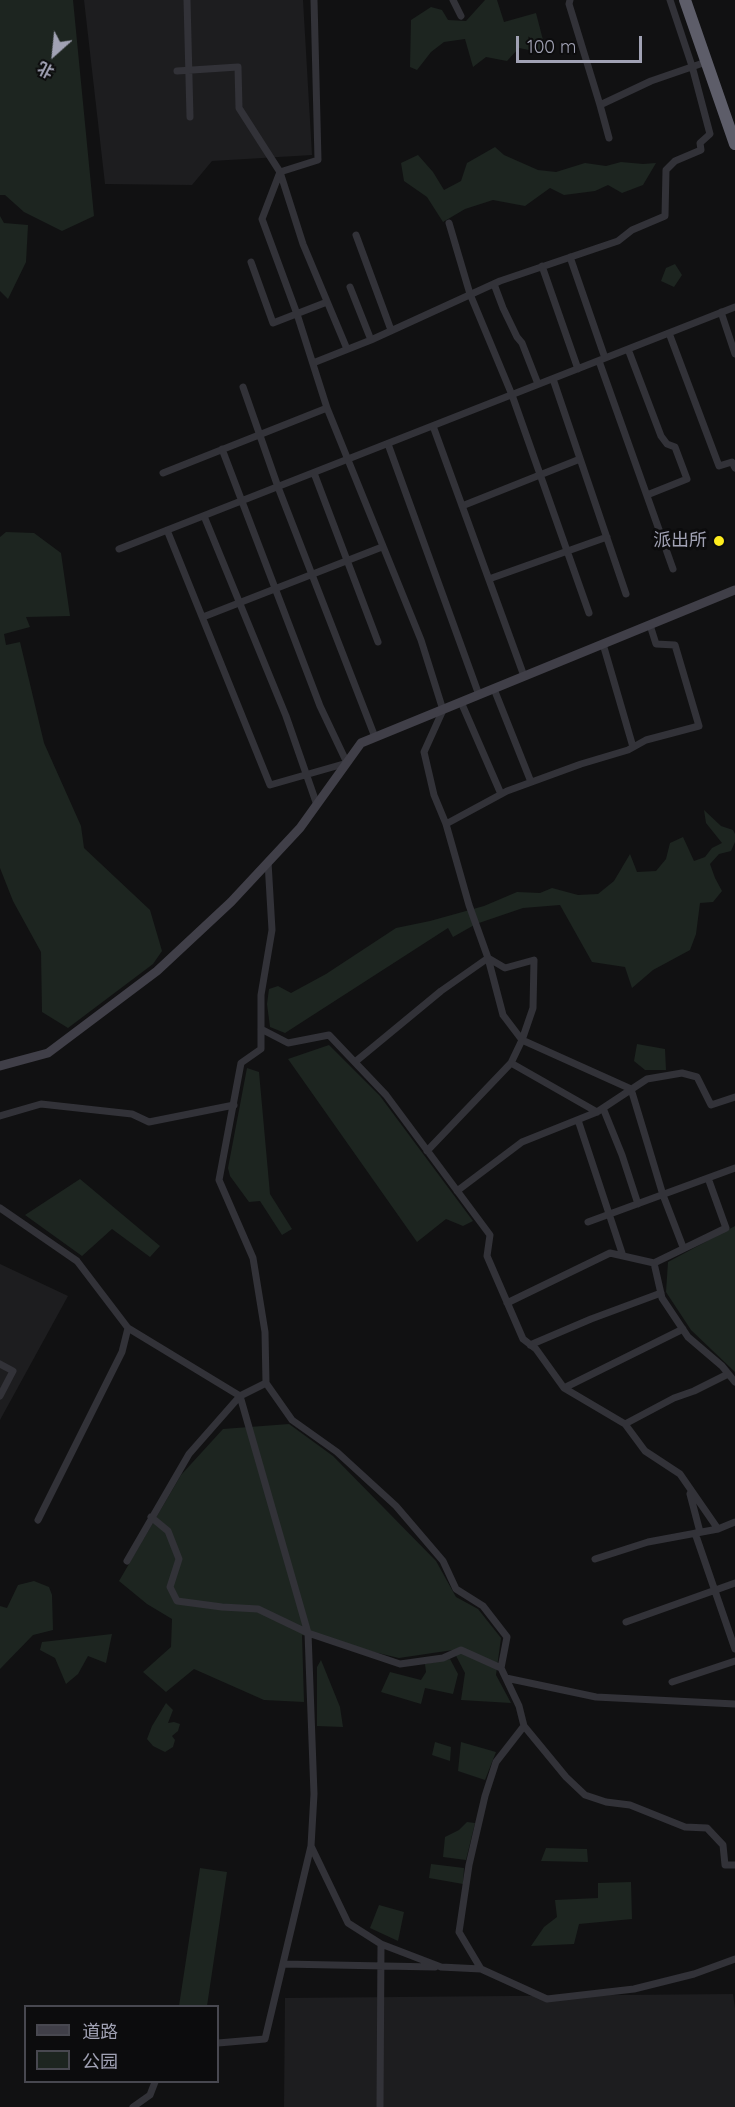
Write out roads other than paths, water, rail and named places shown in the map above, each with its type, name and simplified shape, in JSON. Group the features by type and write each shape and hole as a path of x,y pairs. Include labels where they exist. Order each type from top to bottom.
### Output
{"highway":[{"path":"685,0 735,144"}],"street":[{"path":"187,0 190,117"},
{"path":"280,172 318,160 314,0"},
{"path":"453,0 461,16"},
{"path":"570,0 568,4 609,138"},
{"path":"313,363 371,340 494,284 618,241 632,230 665,216 666,170 675,161 701,150 700,143 710,134 692,66 670,0"},
{"path":"600,105 651,81 706,62"},
{"path":"177,71 238,67 239,108 280,172 303,244 347,349"},
{"path":"280,172 262,219 297,314 327,408 421,640 443,710 424,752 434,795 446,824 469,905 488,957 503,1015 522,1040 631,1089 663,1195 683,1247"},
{"path":"449,223 470,294 512,395 589,613"},
{"path":"356,235 392,330"},
{"path":"570,257 673,569"},
{"path":"251,262 273,323 327,302"},
{"path":"542,266 578,369"},
{"path":"494,284 503,308 522,343 538,384"},
{"path":"350,286 371,340"},
{"path":"119,549 735,307"},
{"path":"721,312 735,354"},
{"path":"669,333 719,466 732,462 735,468"},
{"path":"628,349 661,436 667,444 675,447 687,479 647,495"},
{"path":"553,379 627,594"},
{"path":"243,387 375,737"},
{"path":"163,473 327,408"},
{"path":"433,426 524,676"},
{"path":"388,444 479,695"},
{"path":"222,449 320,706 347,763"},
{"path":"462,506 580,459"},
{"path":"314,473 378,642"},
{"path":"204,516 286,716 317,805"},
{"path":"167,530 270,785 347,763"},
{"path":"489,579 607,537"},
{"path":"203,617 382,547"},
{"path":"0,1066 48,1053 148,978 231,902 300,828 361,743 735,590"},
{"path":"446,824 501,794 531,782 633,747 646,740 699,726 675,645 656,644 650,625"},
{"path":"603,644 633,747"},
{"path":"494,688 531,782"},
{"path":"461,702 501,794"},
{"path":"268,862 272,930 261,995 261,1049 242,1064 219,1180 253,1258 265,1332 266,1383 292,1420 337,1452 396,1506 443,1562 456,1590 483,1606 507,1637 501,1668 519,1706 524,1726 566,1777 585,1795 606,1802 630,1805 685,1827 706,1828 723,1845 725,1865 735,1864"},
{"path":"427,1150 511,1063 533,1008 534,960 506,968 488,957"},
{"path":"355,1062 441,991 488,957"},
{"path":"261,1029 288,1043 329,1035 386,1095 489,1235 487,1256 523,1339 536,1349 564,1388 625,1424 645,1451 680,1474 688,1489 718,1529"},
{"path":"511,1063 600,1110 622,1155 638,1204"},
{"path":"457,1191 522,1142 600,1110 647,1079 682,1073 697,1077 711,1105 735,1097"},
{"path":"0,1116 41,1104 132,1114 149,1122 234,1105"},
{"path":"578,1120 623,1256"},
{"path":"588,1222 735,1168"},
{"path":"507,1303 610,1253 654,1263 726,1228 708,1178"},
{"path":"0,1208 77,1261 128,1328 240,1396 308,1633 314,1794 311,1846 265,2038 219,2043"},
{"path":"654,1263 662,1298 688,1337 735,1382"},
{"path":"530,1345 591,1318 661,1293"},
{"path":"38,1520 122,1352 128,1328"},
{"path":"564,1388 683,1329"},
{"path":"0,1364 13,1371 0,1396"},
{"path":"625,1424 674,1398 728,1374"},
{"path":"127,1561 189,1454 240,1396 266,1383"},
{"path":"688,1489 697,1532 714,1590 735,1649"},
{"path":"151,1517 168,1531 179,1559 170,1587 177,1601 258,1609 308,1633 400,1664 443,1658 461,1650 501,1668"},
{"path":"595,1559 648,1542 718,1529 735,1522"},
{"path":"626,1622 735,1583"},
{"path":"672,1683 735,1661"},
{"path":"506,1678 596,1697 735,1704"},
{"path":"481,1969 459,1932 469,1865 485,1796 496,1762 524,1726"},
{"path":"311,1846 348,1923 381,1944 441,1967"},
{"path":"380,2107 381,1944"},
{"path":"283,1964 481,1969 547,1999 634,1989 694,1974 735,1959"},
{"path":"133,2107 150,2095 155,2083"}],"place":[{"name":"派出所","path":"719,541"}]}
